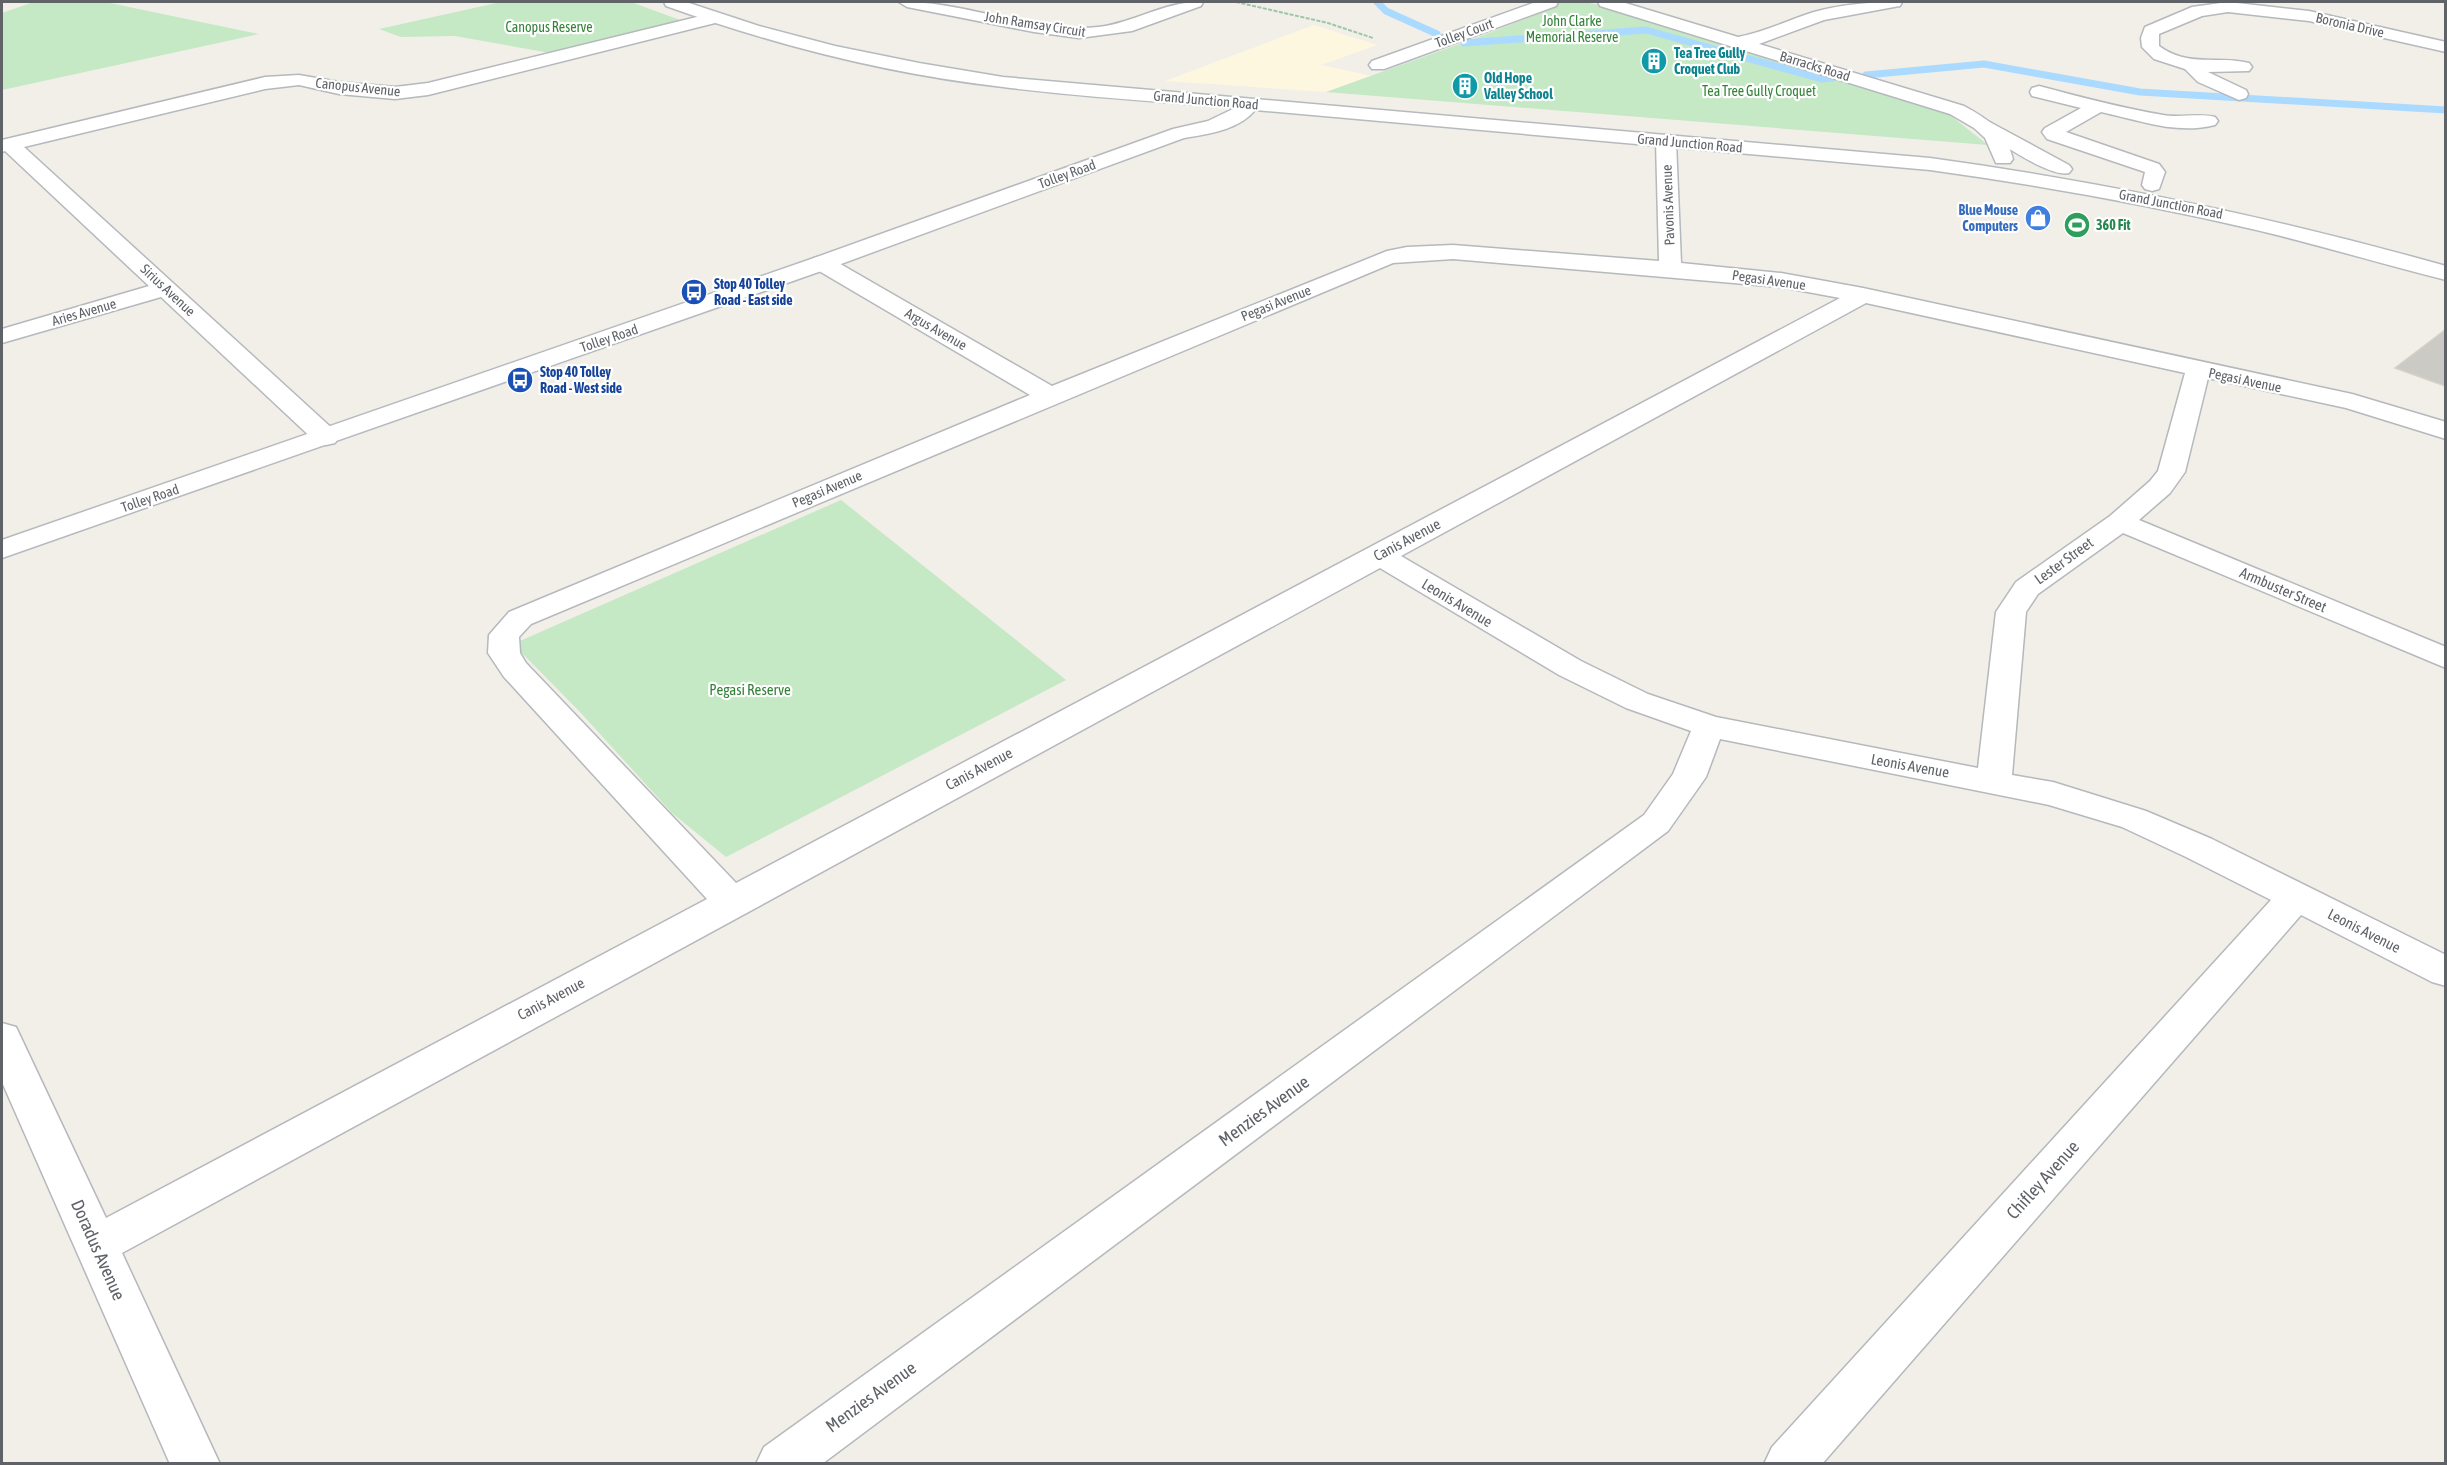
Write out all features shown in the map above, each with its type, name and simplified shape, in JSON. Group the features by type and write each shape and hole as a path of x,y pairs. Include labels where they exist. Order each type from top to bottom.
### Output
{"street":[{"name":"Grand Junction Road","path":"672,2 713,18 801,45 1003,82 1243,105 1665,134 1930,164 2062,169 2267,209 2445,256"},
{"name":"John Ramsay Circuit","path":"907,2 1034,27 1079,33 1098,33 1126,27 1195,2"},
{"name":"Tolley Court","path":"1378,65 1550,2"},
{"name":"Barracks Road","path":"1605,2 1957,110 1984,125 1998,140 2002,166"},
{"path":"1740,42 1761,38 1820,16 1894,2"},
{"name":"Boronia Drive","path":"2192,65 2152,49 2149,42 2151,31 2198,11 2228,7 2309,16 2445,46"},
{"name":"Canopus Avenue","path":"5,145 265,82 299,80 339,88 395,93 428,89 713,18"},
{"path":"2192,65 2243,67"},
{"path":"2192,65 2204,78 2239,94"},
{"name":"Grand Junction Road","path":"925,69 1243,105 1281,113 1447,126 1477,124 1665,134"},
{"path":"2039,92 2097,107 2186,123 2208,122"},
{"path":"1177,98 1196,108 1207,118"},
{"name":"Tolley Road","path":"2,549 822,263 1180,133 1224,108 1243,105"},
{"name":"Tolley Road","path":"1180,133 1209,128 1243,105"},
{"path":"2097,107 2052,132 2054,135 2152,168 2156,172 2152,185"},
{"path":"1984,125 2020,143 2035,155 2062,169"},
{"name":"Pavonis Avenue","path":"1665,134 1670,269"},
{"name":"Sirius Avenue","path":"5,145 166,288 326,437"},
{"name":"Grand Junction Road","path":"2002,166 2266,224 2445,273"},
{"name":"Pegasi Avenue","path":"732,902 515,670 504,653 504,635 520,618 1369,265 1407,254 1453,252 1782,280 1863,295 2352,402 2445,431"},
{"name":"Argus Avenue","path":"822,263 1050,396"},
{"name":"Aries Avenue","path":"2,336 166,288"},
{"name":"Canis Avenue","path":"96,1245 1863,295"},
{"name":"Lester Street","path":"1994,781 2011,612 2027,588 2120,522 2160,487 2171,472 2198,370"},
{"name":"Armbuster Street","path":"2120,522 2445,659"},
{"name":"Leonis Avenue","path":"1379,555 1570,668 1637,701 1709,726 1806,747 1994,781 2053,794 2134,819 2199,848 2445,972"},
{"name":"Menzies Avenue","path":"781,1464 1656,824 1689,777 1709,726"},
{"name":"Chifley Avenue","path":"1789,1464 2296,896"},
{"name":"Doradus Avenue","path":"2,1038 195,1464"}],"path":[{"path":"1236,2 1328,23 1415,51"}],"shaded area":[{"path":"1314,25 1377,45 1321,65 1372,76 1326,92 1165,81"}],"green space":[{"path":"34,2 105,2 259,34 2,90 2,13"},
{"name":"Canopus Reserve","path":"501,2 631,2 680,20 550,53 455,36 401,37 379,29"},
{"name":"Tea Tree Gully Croquet","path":"1584,2 1604,6 1946,112 1988,145 1326,92 1476,38 1553,8 1556,3"},
{"name":"Pegasi Reserve","path":"841,500 1066,680 726,857 672,813 580,712 513,644"}],"building":[{"path":"2445,330 2445,386 2395,368"}],"waterway":[{"path":"1377,2 1386,11 1437,34"},
{"path":"1464,43 1646,30 1822,79 1832,78"},
{"path":"1866,75 1984,64 2140,92 2446,110"}],"place":[{"name":"Tea Tree Gully Croquet Club","path":"1654,61"},
{"name":"Old Hope Valley School","path":"1465,86"},
{"name":"Blue Mouse Computers","path":"2038,218"},
{"name":"360 Fit","path":"2077,225"},
{"name":"Stop 40 Tolley Road - East side","path":"694,292"},
{"name":"Stop 40 Tolley Road - West side","path":"520,380"}],"park label":[{"name":"John Clarke Memorial Reserve","path":"1572,30"}]}
